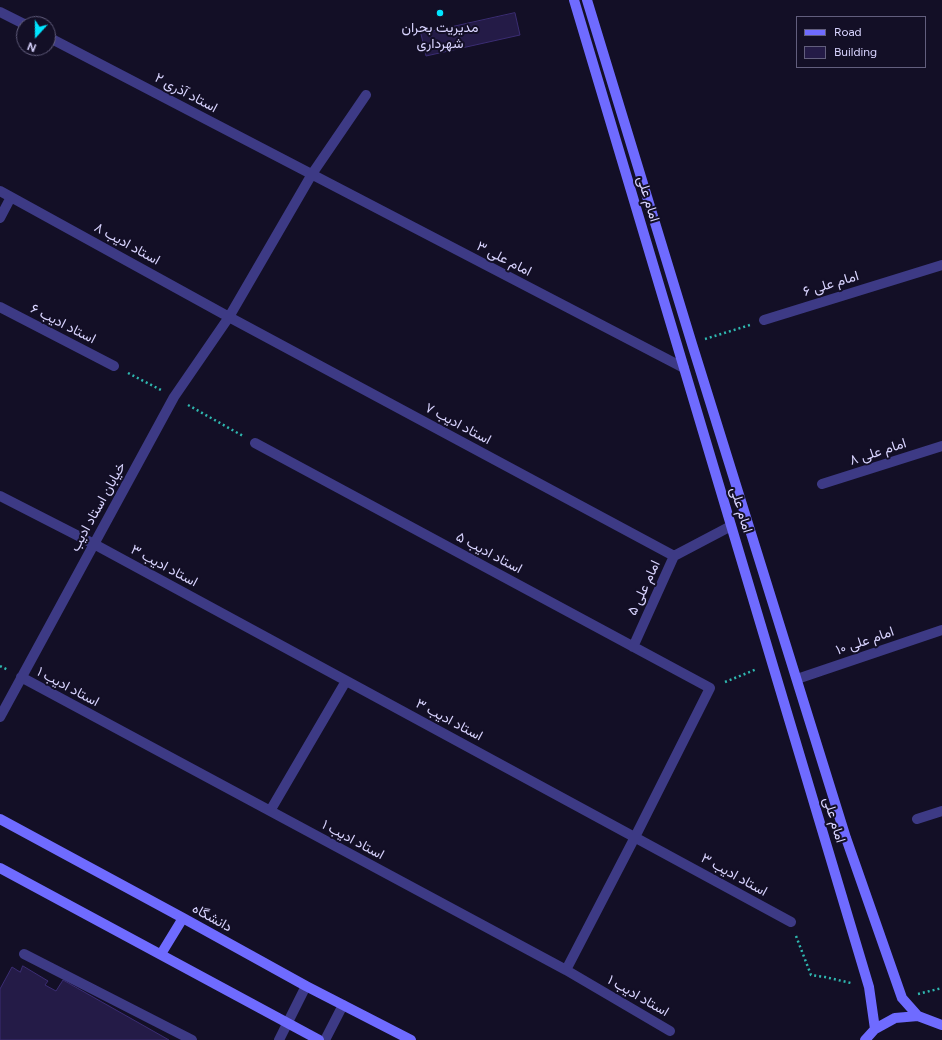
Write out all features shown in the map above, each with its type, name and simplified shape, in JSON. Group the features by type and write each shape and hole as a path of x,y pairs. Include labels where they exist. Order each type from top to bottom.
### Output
{"street":[{"name":"امام علی","path":"574,0 869,987 875,1029"},
{"name":"امام علی","path":"587,0 692,344 846,838 902,998 918,1016"},
{"path":"0,12 16,20"},
{"name":"استاد آذری ۲","path":"56,41 312,174"},
{"name":"خیابان استاد ادیب","path":"0,717 174,397 229,317 312,174 366,95"},
{"name":"امام علی ۳","path":"312,174 684,368"},
{"name":"استاد ادیب ۸","path":"0,191 229,317"},
{"path":"0,218 11,197"},
{"name":"امام علی ۶","path":"764,320 942,265"},
{"name":"استاد ادیب ۶","path":"0,307 114,366"},
{"name":"استاد ادیب ۷","path":"229,317 674,556"},
{"name":"استاد ادیب ۵","path":"255,443 710,688"},
{"name":"امام علی ۸","path":"822,484 942,446"},
{"name":"استاد ادیب ۳","path":"0,496 94,544 791,922"},
{"name":"امام علی ۵","path":"633,647 674,556 731,526"},
{"name":"امام علی ۱۰","path":"797,679 942,630"},
{"name":"استاد ادیب ۱","path":"21,677 566,970 670,1031"},
{"path":"270,811 346,680"},
{"path":"566,970 710,688"},
{"path":"917,819 942,811"},
{"name":"دانشگاه","path":"0,819 306,986 411,1040"},
{"path":"0,868 319,1040"},
{"path":"161,954 183,918"},
{"path":"24,954 192,1040"},
{"path":"279,1040 306,986"},
{"path":"325,1040 343,1005"},
{"path":"865,1040 875,1029 895,1018 918,1016 942,1025"}],"path":[{"path":"692,344 764,320"},
{"path":"710,688 772,663"},
{"path":"791,922 811,975 869,987"},
{"path":"902,998 942,988"}],"building":[{"path":"515,13 520,35 426,56 421,34"},
{"path":"23,966 48,981 45,985 56,991 63,980 169,1040 0,1040 0,989 12,967 20,972"}],"place":[{"name":"مدیریت بحران شهرداری","path":"440,13"}]}
